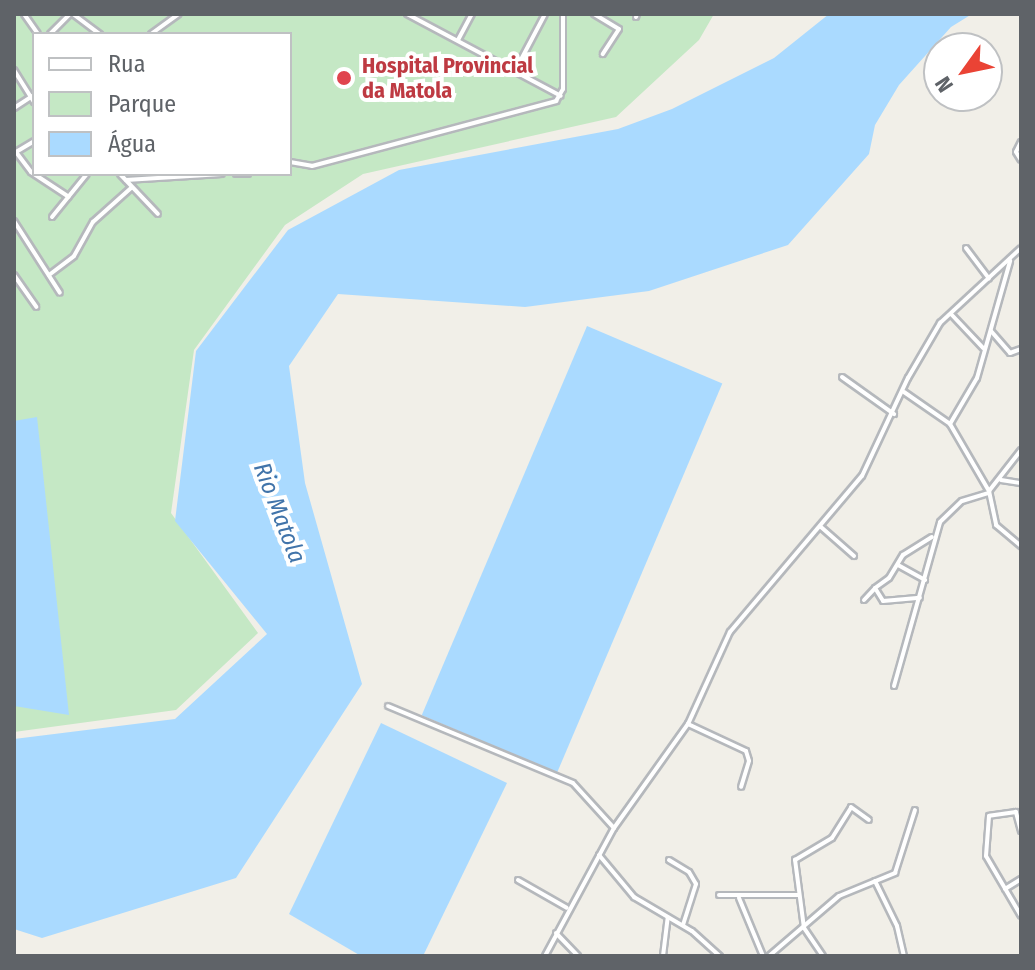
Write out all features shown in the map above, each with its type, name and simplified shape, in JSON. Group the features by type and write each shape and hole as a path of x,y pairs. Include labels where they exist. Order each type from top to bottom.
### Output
{"street":[{"path":"24,14 37,32"},
{"path":"52,32 72,14 97,32"},
{"path":"154,32 179,14"},
{"path":"407,14 561,96"},
{"path":"458,41 472,14"},
{"path":"515,71 545,14"},
{"path":"561,96 563,14"},
{"path":"594,14 619,29 603,54"},
{"path":"14,70 32,97"},
{"path":"292,162 312,166 552,103 561,96"},
{"path":"14,108 32,99"},
{"path":"1021,142 1016,152 1021,160"},
{"path":"14,144 16,152 32,173"},
{"path":"37,176 69,197"},
{"path":"52,217 85,176"},
{"path":"122,176 158,214"},
{"path":"126,180 190,176"},
{"path":"49,275 74,256 93,222 131,188"},
{"path":"14,221 60,293"},
{"path":"966,248 989,278"},
{"path":"545,956 567,908 614,828 688,724 730,632 862,476 925,345 951,314 1021,248"},
{"path":"950,424 977,378 1010,259"},
{"path":"14,275 36,307"},
{"path":"951,314 983,348"},
{"path":"991,331 1010,353 1021,349"},
{"path":"842,377 894,414"},
{"path":"903,391 950,424 989,492 996,525 1021,546"},
{"path":"894,686 925,580 934,535 953,507 989,492 1021,450"},
{"path":"1001,480 1021,483"},
{"path":"821,527 854,556"},
{"path":"864,600 898,565 903,555 934,535"},
{"path":"898,565 925,580"},
{"path":"875,588 883,601 920,598"},
{"path":"388,706 573,783 614,828"},
{"path":"688,724 746,751 749,761 741,787"},
{"path":"823,956 804,928 796,857 832,838 851,807 869,820"},
{"path":"739,898 766,956 804,928 839,896 899,868 915,810"},
{"path":"1021,831 1016,812 989,816 986,856 1021,916"},
{"path":"599,855 604,865 634,897 683,925 720,956"},
{"path":"669,860 689,872 696,884 683,925"},
{"path":"592,865 604,865"},
{"path":"1005,889 1021,879"},
{"path":"518,880 567,908"},
{"path":"875,881 897,926 904,956"},
{"path":"719,895 739,898 798,895"},
{"path":"663,956 668,917"},
{"path":"556,933 578,956"}],"green space":[{"path":"714,14 699,40 616,117 363,174 285,225 194,350 171,513 258,633 176,710 14,732 14,15"}],"water":[{"name":"Rio Matola","path":"829,14 972,14 947,32 923,32 923,58 899,85 875,125 869,154 788,245 649,291 525,307 338,294 289,366 305,483 362,684 236,878 42,938 14,929 14,739 175,719 267,634 175,521 196,351 288,230 399,170 618,129 672,109 774,58"},
{"path":"587,326 722,383 557,773 422,715"},
{"path":"37,417 69,715 14,706 14,421"},
{"path":"381,723 507,783 423,956 361,956 289,914"}],"place":[{"name":"Hospital Provincial da Matola","path":"344,78"}]}
